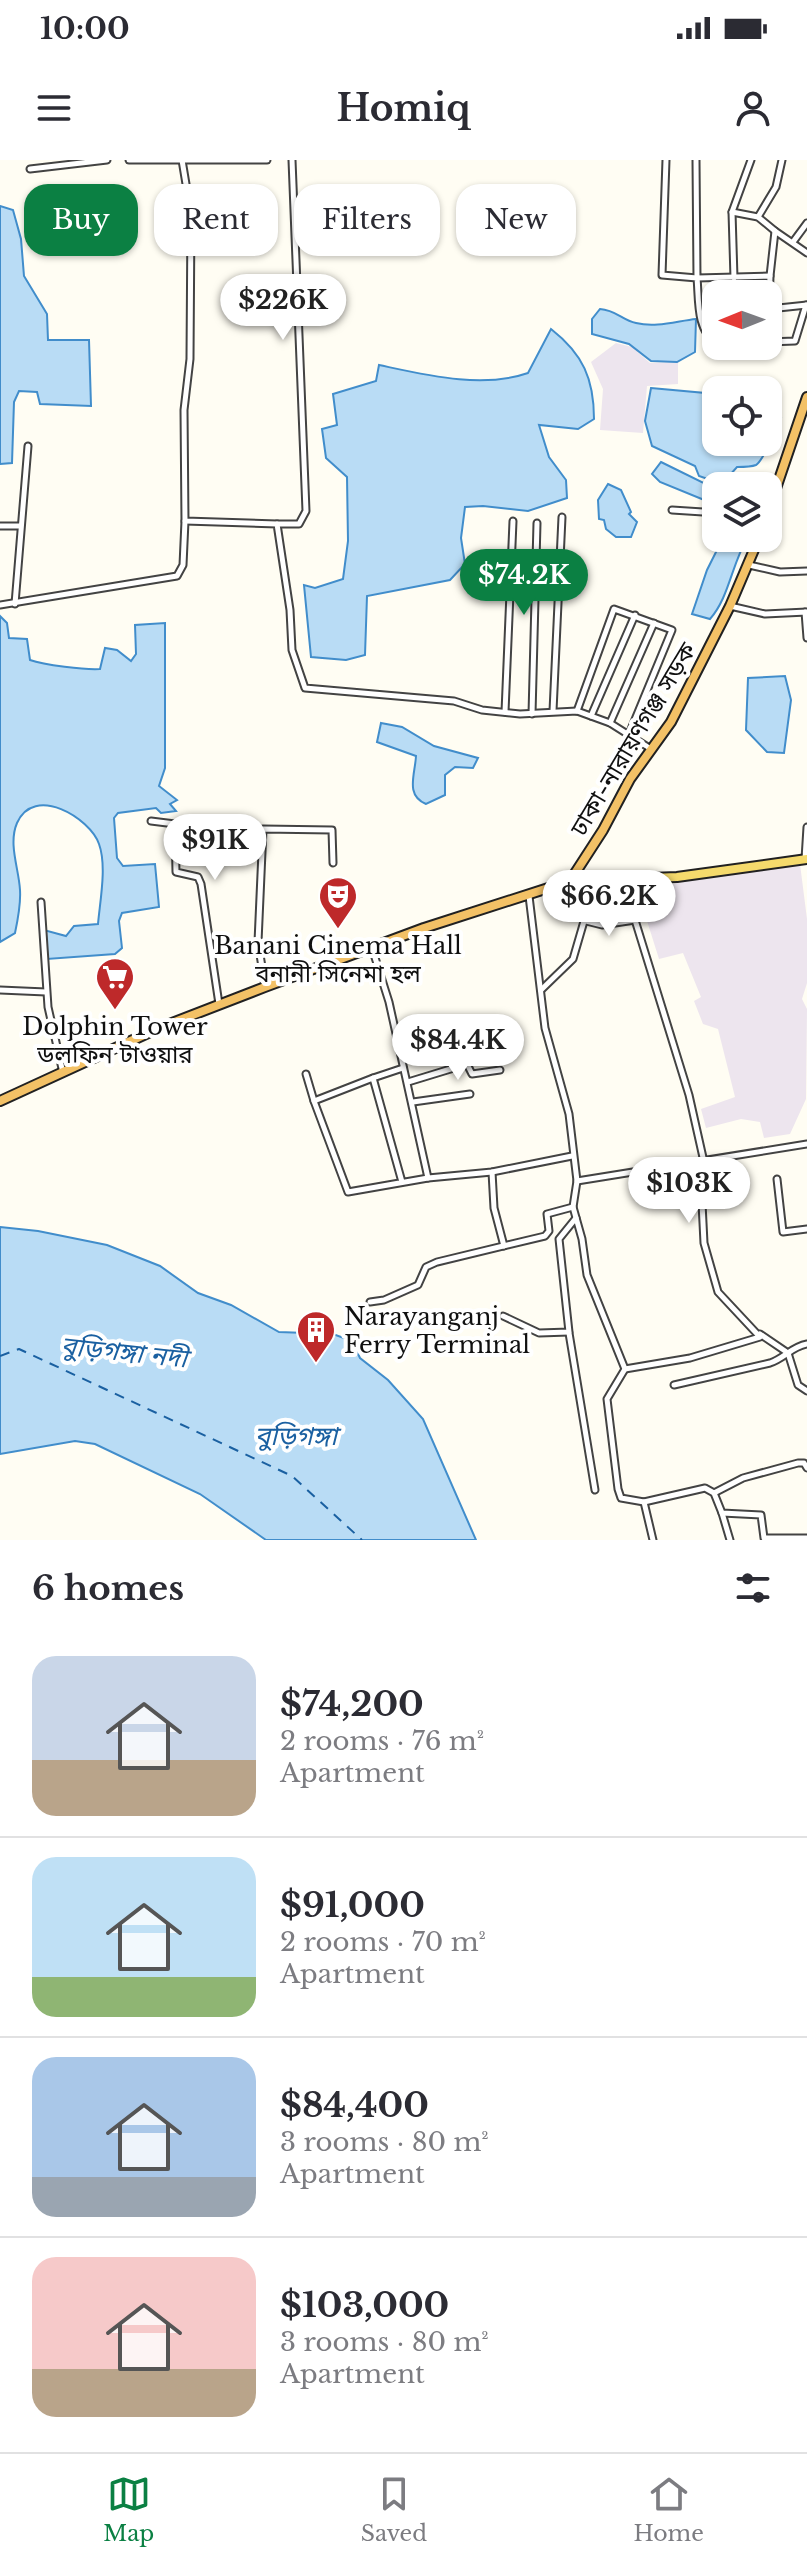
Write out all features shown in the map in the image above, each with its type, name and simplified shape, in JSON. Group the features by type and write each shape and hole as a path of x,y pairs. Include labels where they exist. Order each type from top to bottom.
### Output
{"highway":[{"path":"782,474 805,412 807,397"},
{"name":"ঢাকা-নারায়ণগঞ্জ সড়ক","path":"570,881 603,830 630,779 652,750 730,606 754,552"},
{"path":"0,1101 265,987 371,947 570,881"}],"main road":[{"path":"570,881 677,877 806,860"}],"street":[{"path":"30,169 107,160"},
{"path":"129,160 267,160"},
{"path":"185,521 299,524 306,511 292,160"},
{"path":"666,160 662,275 700,278 770,276"},
{"path":"696,160 702,303"},
{"path":"732,278 732,212 751,160"},
{"path":"758,217 776,187 782,160"},
{"path":"0,605 177,576 183,565 184,410 190,359 191,214 182,161"},
{"path":"732,212 758,217 807,253"},
{"path":"793,242 807,223"},
{"path":"775,231 769,309 806,305 795,341 782,341"},
{"path":"15,604 28,446"},
{"path":"672,510 702,512"},
{"path":"553,711 562,517"},
{"path":"505,712 513,521"},
{"path":"532,714 537,523"},
{"path":"277,524 290,610 292,650 305,688 454,701 505,712 577,711 610,723 652,750"},
{"path":"0,526 20,526"},
{"path":"749,565 780,572 807,571"},
{"path":"730,606 765,614 806,612 807,638"},
{"path":"577,711 614,609 654,623 673,633 629,734"},
{"path":"591,716 635,615"},
{"path":"610,723 654,623"},
{"path":"151,821 175,824 176,872 198,877 201,884 219,1005"},
{"path":"806,860 807,827"},
{"path":"265,987 258,942 263,829 329,828 333,833 333,863"},
{"path":"541,990 573,959 597,878"},
{"path":"634,878 635,920 689,1095 702,1162 704,1243 718,1292 730,1309 788,1353 798,1385 807,1391"},
{"path":"529,896 546,1035 569,1114 577,1181 573,1207 587,1275 625,1369"},
{"path":"41,902 46,992 63,1074"},
{"path":"586,921 602,925 635,920"},
{"path":"371,947 389,1002 428,1178"},
{"path":"0,990 46,992"},
{"path":"408,1082 467,1064 472,1074 500,1070"},
{"path":"314,1101 403,1068"},
{"path":"306,1074 348,1192 428,1178 492,1172 572,1156"},
{"path":"373,1078 402,1182"},
{"path":"413,1102 470,1094"},
{"path":"577,1181 807,1144"},
{"path":"492,1172 494,1208 504,1246"},
{"path":"777,1179 783,1232 807,1229"},
{"path":"370,1302 384,1300 418,1285 426,1267 437,1262 545,1236 549,1231 547,1214 573,1207"},
{"path":"576,1218 559,1239 569,1332 595,1490"},
{"path":"503,1316 539,1333 569,1332"},
{"path":"730,1540 714,1493 705,1488 644,1502 621,1498 607,1399 625,1369 690,1358 753,1341 760,1334"},
{"path":"674,1385 770,1363 788,1353 792,1347 807,1344"},
{"path":"714,1493 743,1478 798,1463 804,1463 807,1468"},
{"path":"644,1502 653,1540"},
{"path":"722,1513 761,1515 765,1538 807,1538"}],"shaded area":[{"path":"616,343 632,347 650,363 678,362 678,384 647,386 643,433 600,430 603,389 591,362"},
{"path":"800,864 807,919 807,983 802,999 807,1009 806,1099 790,1134 764,1138 760,1122 741,1119 706,1128 701,1109 735,1097 718,1029 703,1024 694,1001 701,997 683,953 659,959 637,889"}],"water":[{"path":"0,206 13,210 21,239 24,276 47,314 48,340 89,340 91,406 40,404 37,392 19,391 14,402 12,463 0,464"},
{"path":"600,309 644,324 696,319 695,352 677,362 651,361 629,344 592,334 592,319"},
{"path":"551,329 579,358 592,392 594,419 578,429 539,425 549,457 566,480 567,498 528,511 465,507 461,538 465,564 450,580 367,596 365,655 346,660 311,657 304,585 315,588 343,579 348,541 347,477 326,458 322,429 337,425 333,394 376,381 379,365 454,379 492,380 528,373"},
{"path":"651,388 702,393 702,456 762,456 756,465 737,467 733,472 702,472 702,477 695,466 652,446 645,421"},
{"path":"661,462 702,482 702,499 660,482 652,474"},
{"path":"608,484 621,490 631,512 629,514 637,522 631,537 616,537 606,529 604,520 599,519 598,500"},
{"path":"716,552 741,552 726,591 710,619 692,614"},
{"path":"0,616 7,623 9,638 27,639 30,660 93,669 100,669 105,648 117,650 131,661 136,654 135,625 165,623 165,768 159,786 177,800 170,804 176,811 161,813 156,808 118,813 114,818 117,858 123,866 155,864 159,907 122,913 119,921 122,948 115,954 47,959 44,930 66,936 74,926 98,924 103,873 99,844 94,834 74,816 48,806 36,806 25,812 17,823 14,839 20,890 19,912 15,933 0,942"},
{"path":"785,676 791,700 784,753 767,752 746,730 748,678"},
{"path":"381,723 402,727 434,746 478,758 473,768 455,767 445,775 445,795 426,804 413,790 416,756 377,742"},
{"name":"বুড়িগঙ্গা","path":"0,1227 107,1245 160,1266 198,1293 231,1305 279,1332 333,1334 352,1341 360,1358 388,1380 423,1419 476,1540 266,1540 200,1494 95,1444 75,1441 0,1454"}],"ferry route":[{"path":"0,1356 19,1349 292,1476 362,1540"}],"place":[{"name":"Banani Cinema Hall বনানী সিনেমা হল","path":"338,930"},
{"name":"Dolphin Tower ডলফিন টাওয়ার","path":"115,1011"},
{"name":"Narayanganj Ferry Terminal","path":"316,1364"}],"water label":[{"name":"বুড়িগঙ্গা নদী","path":"124,1352"}]}
